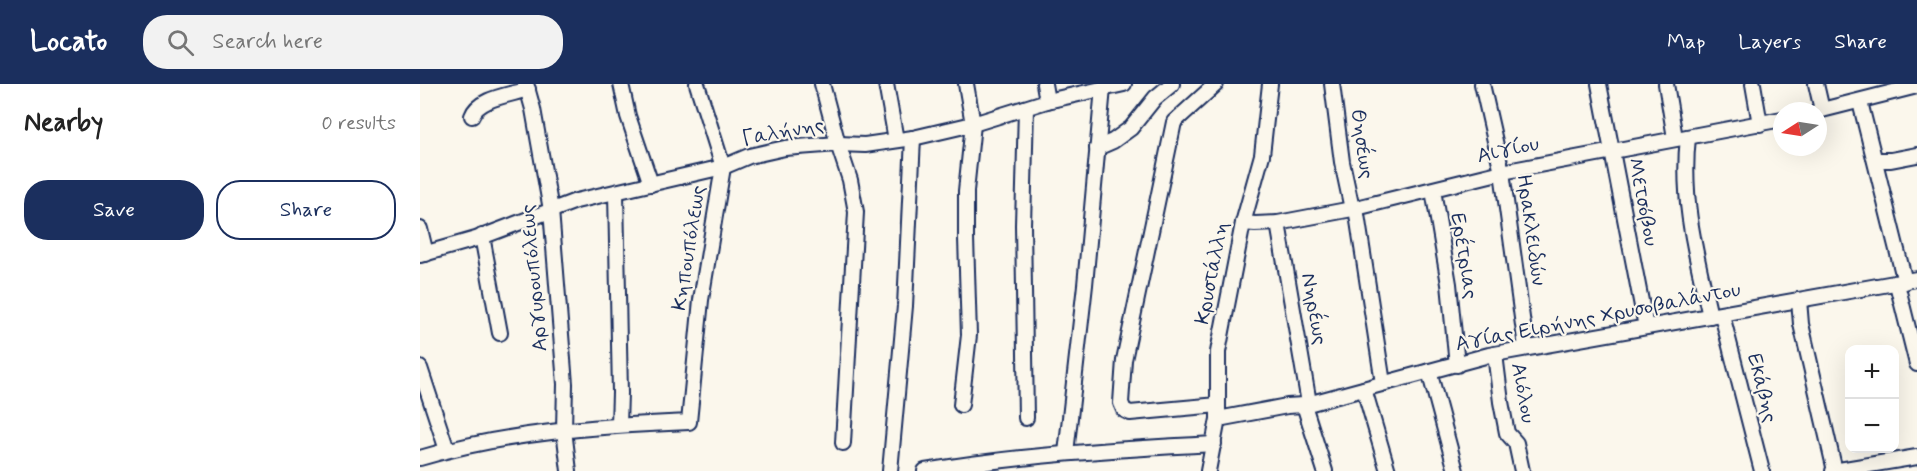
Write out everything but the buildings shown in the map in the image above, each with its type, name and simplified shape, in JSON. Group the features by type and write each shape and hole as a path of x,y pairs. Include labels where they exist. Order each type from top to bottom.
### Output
{"street":[{"path":"621,84 628,116 651,184"},
{"name":"Κηπουπόλεως","path":"619,425 688,423 701,300 723,167 697,84"},
{"path":"822,84 850,180 856,212 843,443"},
{"path":"886,84 896,140"},
{"path":"961,405 969,335 966,203 973,124 966,84"},
{"path":"1044,84 1047,101"},
{"name":"Γαλήνης","path":"423,255 576,201 723,167 749,156 785,148 838,144 865,145 913,138 973,124 1087,88 1124,84"},
{"path":"1097,148 1124,134 1155,98 1172,84"},
{"name":"Αγίας Ειρήνης Χρυσοβαλάντου","path":"1216,84 1174,122 1124,360 1121,404 1124,410 1130,413 1218,412 1307,404 1526,347 1906,282"},
{"name":"Κρυστάλλη","path":"1208,471 1218,412 1218,352 1243,223 1262,155 1270,84"},
{"name":"Θησέως","path":"1332,84 1342,162 1354,209 1383,383"},
{"name":"Ηρακλειδών","path":"1482,84 1502,172 1526,347"},
{"name":"Μετσόβου","path":"1599,84 1646,327"},
{"name":"Εκάβης","path":"1666,84 1682,138 1694,252 1716,315 1762,471"},
{"path":"1753,84 1760,124"},
{"path":"1816,84 1819,102"},
{"path":"472,116 478,105 527,86"},
{"name":"Αργυρουπόλεως","path":"527,86 551,210 565,384 564,430 569,471"},
{"path":"1827,109 1860,102 1876,90 1917,86"},
{"path":"1066,453 1085,285 1103,88"},
{"path":"1860,102 1906,282 1917,364"},
{"path":"1026,108 1023,225 1026,418"},
{"name":"Αιγίου","path":"1243,223 1278,223 1354,209 1502,172 1773,121"},
{"path":"890,471 905,306 913,138"},
{"path":"1481,177 1497,148"},
{"path":"1876,160 1891,160 1917,154"},
{"name":"Ερέτριας","path":"1433,190 1449,284 1457,365"},
{"path":"420,458 492,440 619,425 616,193"},
{"name":"Νηρέως","path":"1278,223 1307,404 1324,471"},
{"path":"420,229 423,255"},
{"path":"482,236 500,333"},
{"path":"1799,300 1801,324 1814,373 1834,471 1917,457"},
{"name":"Αιόλου","path":"1495,354 1507,433 1516,443 1522,471"},
{"path":"420,368 447,450"},
{"path":"1429,371 1456,471"},
{"path":"1364,389 1388,471"},
{"path":"925,471 963,464 1066,453 1214,444"}]}
